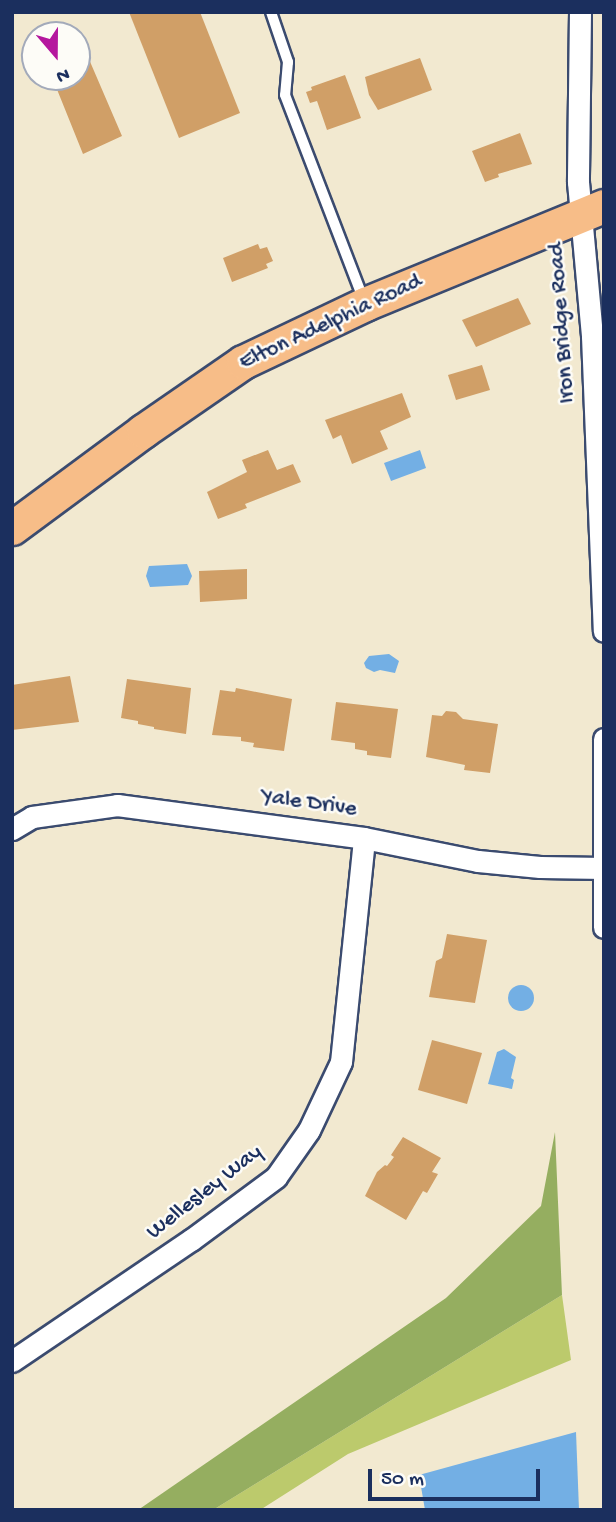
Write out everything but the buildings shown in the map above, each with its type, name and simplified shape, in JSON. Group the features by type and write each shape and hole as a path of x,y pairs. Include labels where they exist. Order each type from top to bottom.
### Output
{"main road":[{"name":"Elton Adelphia Road","path":"12,528 143,431 243,362 365,304 593,211"}],"street":[{"name":"Iron Bridge Road","path":"580,12 578,183 593,211 592,336 604,631"},
{"path":"604,739 604,927"},
{"name":"Yale Drive","path":"12,829 32,817 117,805 364,838 478,861 540,867 603,868"},
{"name":"Wellesley Way","path":"12,1361 191,1240 276,1177 309,1130 341,1062 364,838"}],"lane":[{"path":"271,12 288,62 285,95 365,304"}],"green space":[{"path":"555,1132 562,1295 213,1510 138,1510 446,1298 541,1206"},
{"path":"562,1295 571,1360 348,1454 260,1510 213,1510"}],"water":[{"path":"420,450 426,468 391,481 384,463"},
{"path":"187,564 192,576 188,585 150,587 146,576 149,566"},
{"path":"389,654 399,661 395,673 380,670 374,672 366,668 364,663 369,656"},
{"path":"521,985 530,989 534,998 530,1007 521,1011 512,1007 508,998 512,989"},
{"path":"504,1049 516,1057 511,1078 514,1080 512,1089 488,1084 497,1052"},
{"path":"576,1432 579,1510 425,1510 419,1475"}]}
